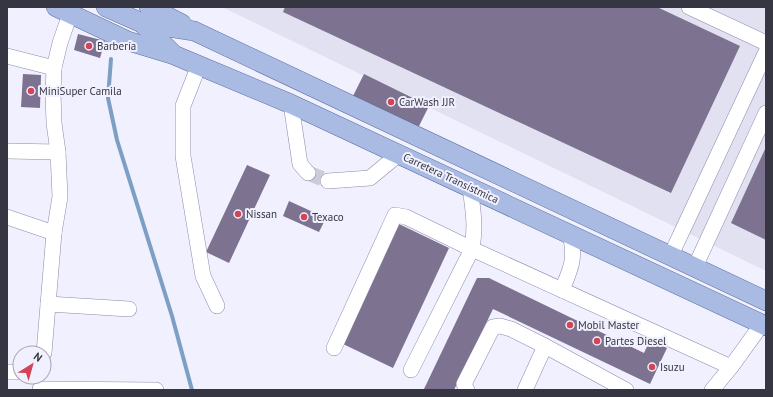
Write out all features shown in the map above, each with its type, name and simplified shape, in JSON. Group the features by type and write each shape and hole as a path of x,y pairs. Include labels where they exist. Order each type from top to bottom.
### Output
{"main road":[{"name":"Carretera Transístmica","path":"106,7 146,15 174,55 199,64 291,104 764,325"},
{"path":"63,10 128,41 174,55"},
{"path":"146,15 194,31 766,301"}],"street":[{"path":"689,7 766,43"},
{"path":"45,345 54,233 60,197 53,94 54,68 60,43 63,10"},
{"path":"671,255 766,52"},
{"path":"7,56 54,68"},
{"path":"199,64 183,106 183,156 203,276 217,306"},
{"path":"291,104 300,164 308,173"},
{"path":"694,267 766,113"},
{"path":"7,152 58,152"},
{"path":"328,181 370,178 399,154"},
{"path":"411,370 472,249 475,230 470,187"},
{"path":"334,348 395,215 406,217 472,249 731,367"},
{"path":"7,218 54,233"},
{"path":"562,290 572,265 574,248 570,234"},
{"path":"48,304 129,309"},
{"path":"712,390 764,325"},
{"path":"468,390 464,384 492,327 500,326 511,329 545,346 602,384 626,390"},
{"path":"525,390 545,346"},
{"path":"41,385 156,390"}],"shaded area":[{"path":"222,7 766,7 766,271"}],"building":[{"path":"285,7 657,7 740,46 671,193 283,12"},
{"name":"Barbería","path":"78,34 105,41 100,58 74,50"},
{"name":"MiniSuper Camila","path":"23,74 41,75 40,108 21,107"},
{"name":"CarWash JJR","path":"364,74 429,106 418,128 352,98"},
{"path":"766,147 766,240 731,223"},
{"name":"Nissan","path":"247,165 270,175 229,263 206,252"},
{"name":"Texaco","path":"289,201 326,218 319,232 283,216"},
{"path":"399,224 449,248 393,368 343,344"},
{"path":"477,278 489,278 644,353 650,340 667,348 650,384 493,309 454,390 424,389"}],"waterway":[{"path":"111,59 108,98 117,140 172,316 192,390"}],"tunnel":[{"path":"308,173 328,181"}],"place":[{"name":"Barbería","path":"89,46"},
{"name":"MiniSuper Camila","path":"31,91"},
{"name":"CarWash JJR","path":"391,102"},
{"name":"Nissan","path":"238,214"},
{"name":"Texaco","path":"304,217"},
{"name":"Mobil Master","path":"570,325"},
{"name":"Partes Diesel","path":"597,341"},
{"name":"Isuzu","path":"652,367"}]}
